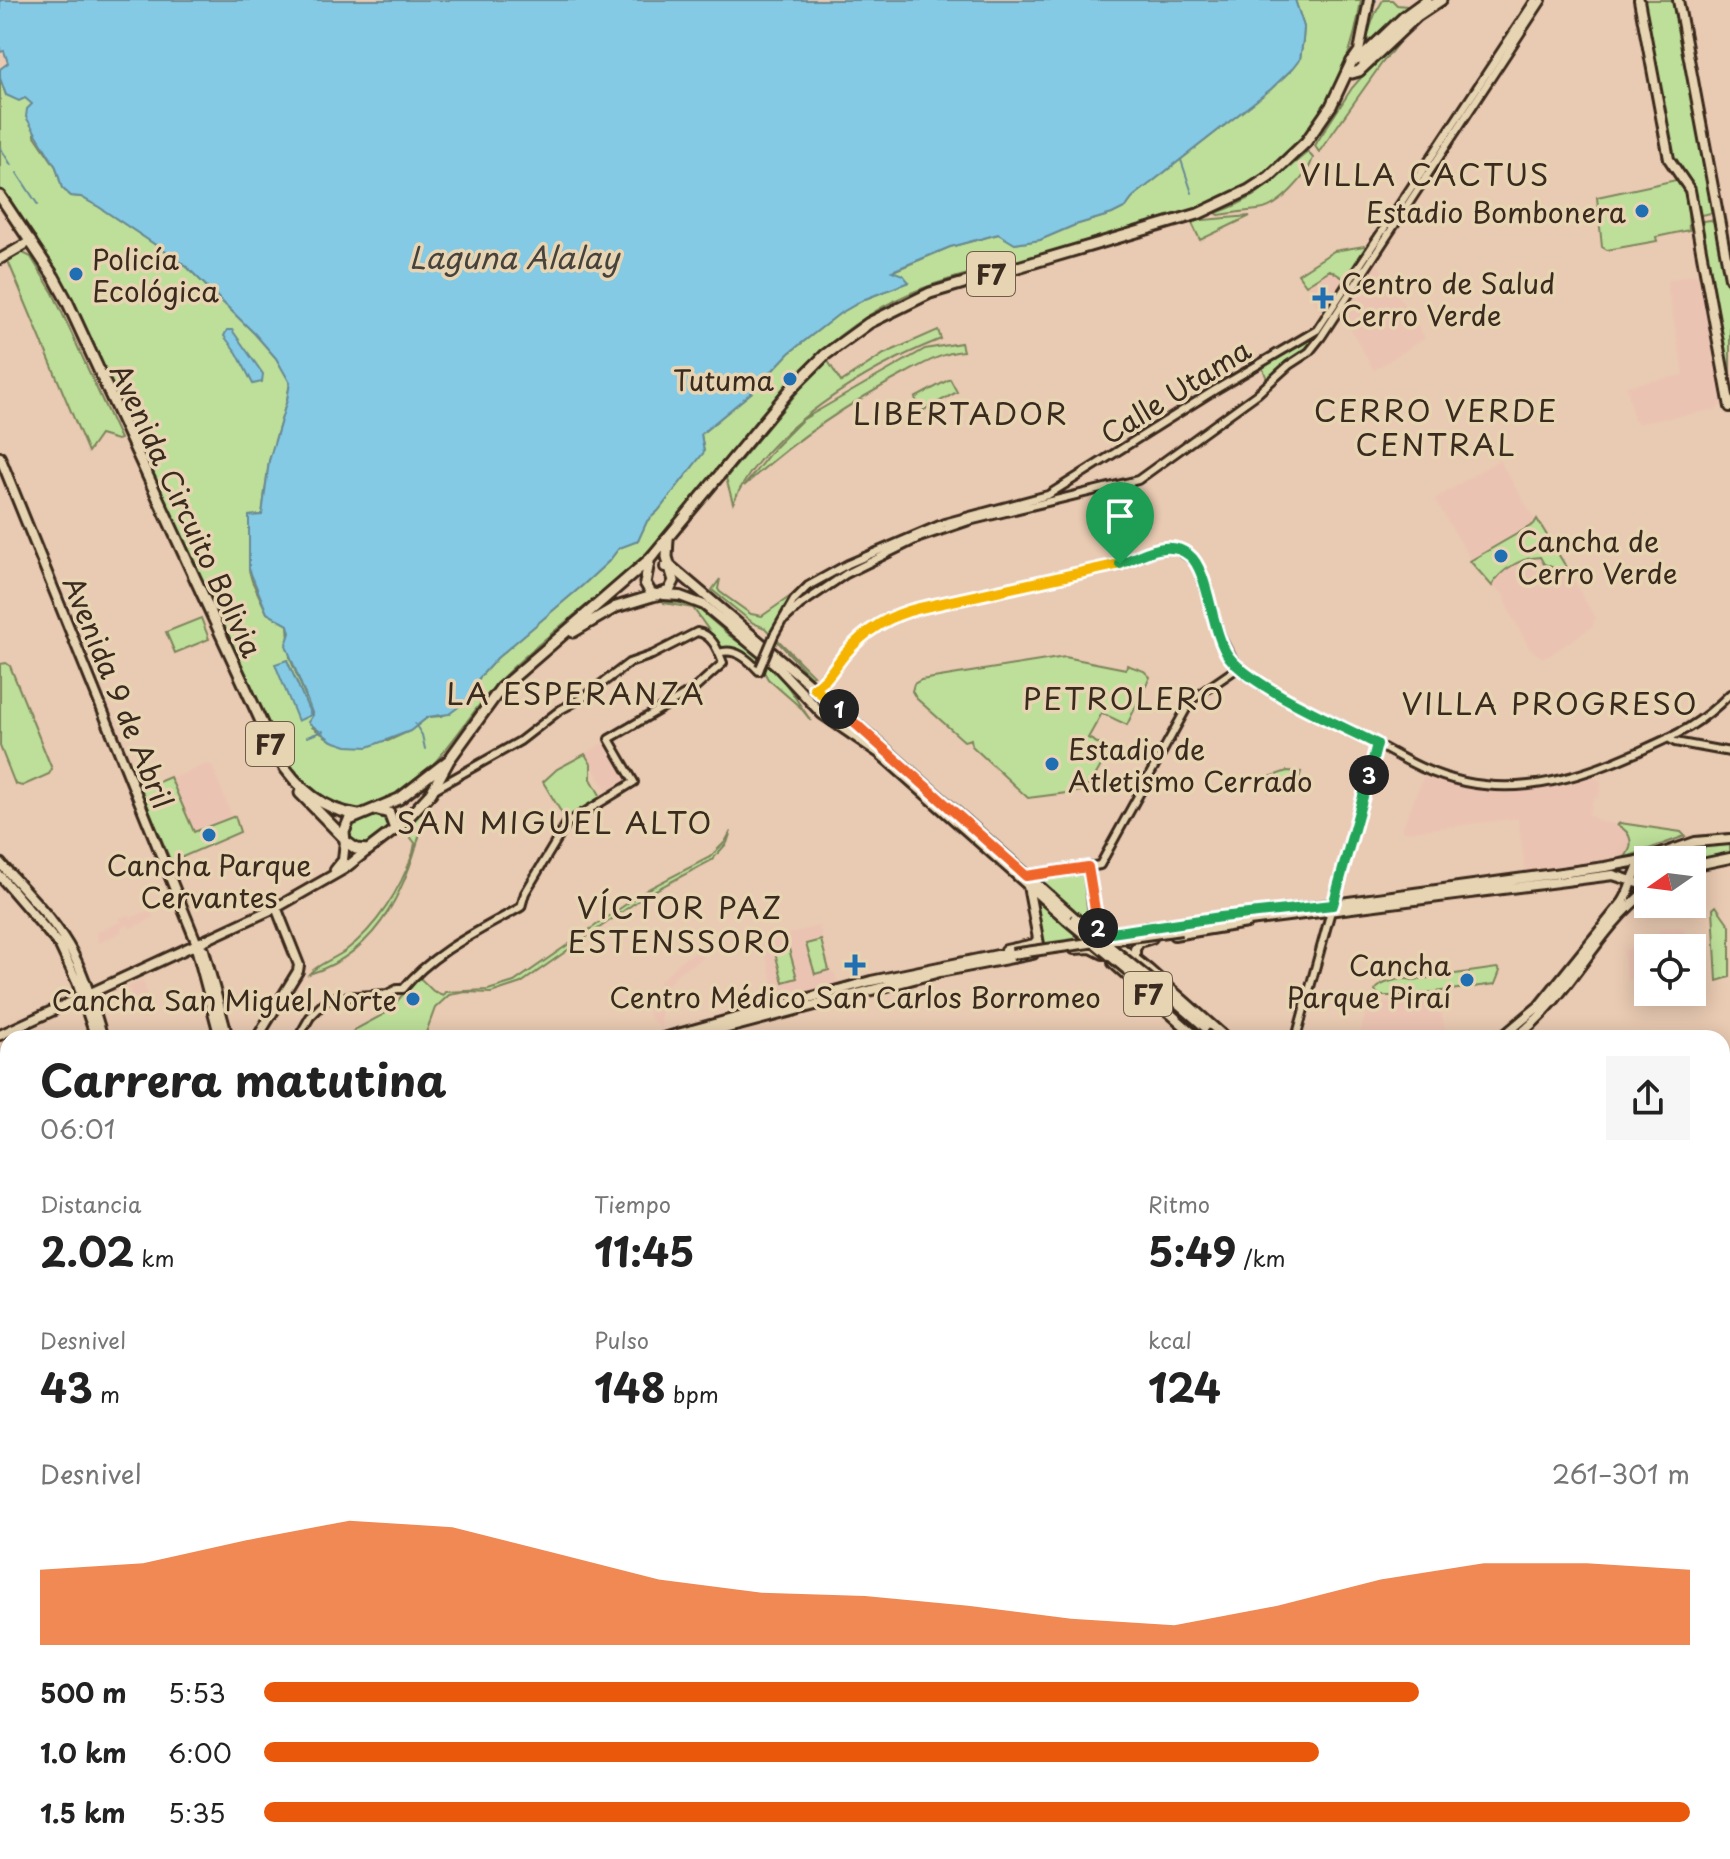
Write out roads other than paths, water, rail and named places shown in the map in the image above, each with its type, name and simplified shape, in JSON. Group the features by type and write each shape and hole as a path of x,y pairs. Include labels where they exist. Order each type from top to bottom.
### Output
{"highway":[{"path":"1352,61 1360,59 1405,16 1427,0"},
{"name":"F7","path":"1348,72 1359,71 1417,16 1441,0"},
{"name":"F7","path":"344,839 356,849 368,850 410,816 433,790 449,760 501,688 562,636 655,568 668,539 790,390 848,337 891,310 930,293 1198,214 1230,200 1269,177 1306,142 1331,106 1352,61"},
{"name":"Avenida Circuito Bolivia","path":"0,196 67,301 277,756 294,780 324,805 358,815"},
{"name":"Avenida Circuito Bolivia","path":"0,204 28,240 63,303 273,760 289,782 344,839"},
{"path":"661,595 648,590 655,568 667,557 668,539"},
{"name":"F7","path":"562,636 616,607 661,595 673,585 655,568"},
{"name":"F7","path":"358,815 377,809 414,789 449,760"},
{"path":"377,809 389,813 395,829"},
{"path":"344,839 347,823 358,815"}],"main road":[{"path":"1352,61 1359,51 1366,0"},
{"path":"1639,0 1669,159 1690,190 1730,407"},
{"path":"1678,0 1730,278"},
{"path":"0,257 28,240"},
{"name":"Avenida 9 de Abril","path":"0,457 197,944"},
{"path":"655,568 814,688 1027,881 1207,1030"},
{"name":"F7","path":"661,595 680,596 704,605 776,665 822,714 879,753 1027,881"},
{"path":"329,877 343,860 344,839"},
{"name":"F7","path":"1684,846 1730,839"},
{"name":"F7","path":"197,944 276,907 329,877 368,850"},
{"path":"1706,863 1730,858"},
{"name":"F7","path":"1332,908 1634,862"},
{"path":"0,863 68,944 94,1030"},
{"path":"1027,881 1088,867 1101,932 1097,942 1099,951"},
{"name":"F7","path":"1101,932 1260,917 1593,877 1618,875 1634,880"},
{"path":"0,876 60,946 100,1030"},
{"path":"692,1030 871,981 1043,952 1027,881"},
{"path":"1510,1030 1539,1006 1634,891"},
{"path":"1524,1030 1543,1013 1634,896"},
{"path":"262,1030 296,977 299,965 276,907"},
{"path":"935,970 1012,953 1260,917"},
{"name":"F7","path":"1217,1030 1135,958 1136,946 1142,939 1260,917"},
{"path":"1087,948 1101,932"},
{"path":"1101,932 1135,958"},
{"path":"719,1030 1034,944 1038,939"},
{"path":"11,1030 197,944"},
{"path":"197,944 218,1030"},
{"path":"197,944 204,950 226,1030"},
{"name":"F7","path":"1043,952 1087,948 1099,951 1189,1030"},
{"path":"1157,990 1197,1030"}],"street":[{"name":"Calle Utama","path":"1047,498 1317,330 1535,0"},
{"path":"719,653 734,652 760,669 784,614 801,591 848,564 944,523 1138,480 1267,386 1289,365 1309,352 1327,329 1542,0"},
{"path":"814,688 824,682 858,640 890,617 935,604 1120,564 1162,548 1177,549 1195,561 1220,639 1230,658 1251,678 1422,768 1475,784 1506,787 1578,777 1699,723 1730,694"},
{"path":"303,1030 310,1017 329,998 387,994 403,989 419,972 455,945 521,907 525,893 567,823 634,782 609,739 693,690 723,663 719,653 711,638 697,632 629,663 520,741 433,790"},
{"path":"1088,867 1100,865 1191,700 1239,667"},
{"path":"1668,738 1730,752"},
{"path":"1298,1030 1377,744"}],"water":[{"name":"Laguna Alalay","path":"0,0 1295,0 1304,27 1300,59 1293,68 1271,89 1134,196 1126,207 1040,240 1015,244 998,234 950,247 892,271 903,275 909,282 865,299 839,314 789,353 752,392 701,434 704,452 647,521 638,541 619,548 583,585 497,658 479,678 469,699 449,714 428,717 410,731 368,747 347,746 332,741 308,722 313,715 286,645 290,633 288,625 267,613 249,569 249,516 262,515 269,461 290,383 276,358 255,334 184,264 99,207 81,197 71,196 62,188 56,167 26,117 27,109 32,104 25,98 19,101 6,95 0,78 0,69 8,63 4,51 0,52"},
{"path":"227,330 232,330 263,374 262,382 253,384 224,336"},
{"path":"287,660 311,715 298,721 275,664"}],"waterway":[{"path":"0,147 11,165"},
{"path":"1181,160 1192,193"},
{"path":"17,173 38,205"},
{"path":"415,724 422,735 425,749"},
{"path":"307,737 323,731"}],"place":[{"name":"Estadio Bombonera","path":"1642,211"},
{"name":"Policía Ecológica","path":"76,274"},
{"name":"Centro de Salud Cerro Verde","path":"1323,298"},
{"name":"Tutuma","path":"790,379"},
{"name":"Cancha de Cerro Verde","path":"1501,556"},
{"name":"Estadio de Atletismo Cerrado","path":"1052,764"},
{"name":"Cancha Parque Cervantes","path":"209,835"},
{"name":"Centro Médico San Carlos Borromeo","path":"855,965"},
{"name":"Cancha Parque Piraí","path":"1467,980"},
{"name":"Cancha San Miguel Norte","path":"413,999"}],"district":[{"name":"VILLA CACTUS","path":"1425,173"},
{"name":"LIBERTADOR","path":"961,412"},
{"name":"CERRO VERDE CENTRAL","path":"1436,426"},
{"name":"LA ESPERANZA","path":"576,692"},
{"name":"PETROLERO","path":"1124,697"},
{"name":"VILLA PROGRESO","path":"1550,702"},
{"name":"SAN MIGUEL ALTO","path":"555,821"},
{"name":"VÍCTOR PAZ ESTENSSORO","path":"680,923"}]}
